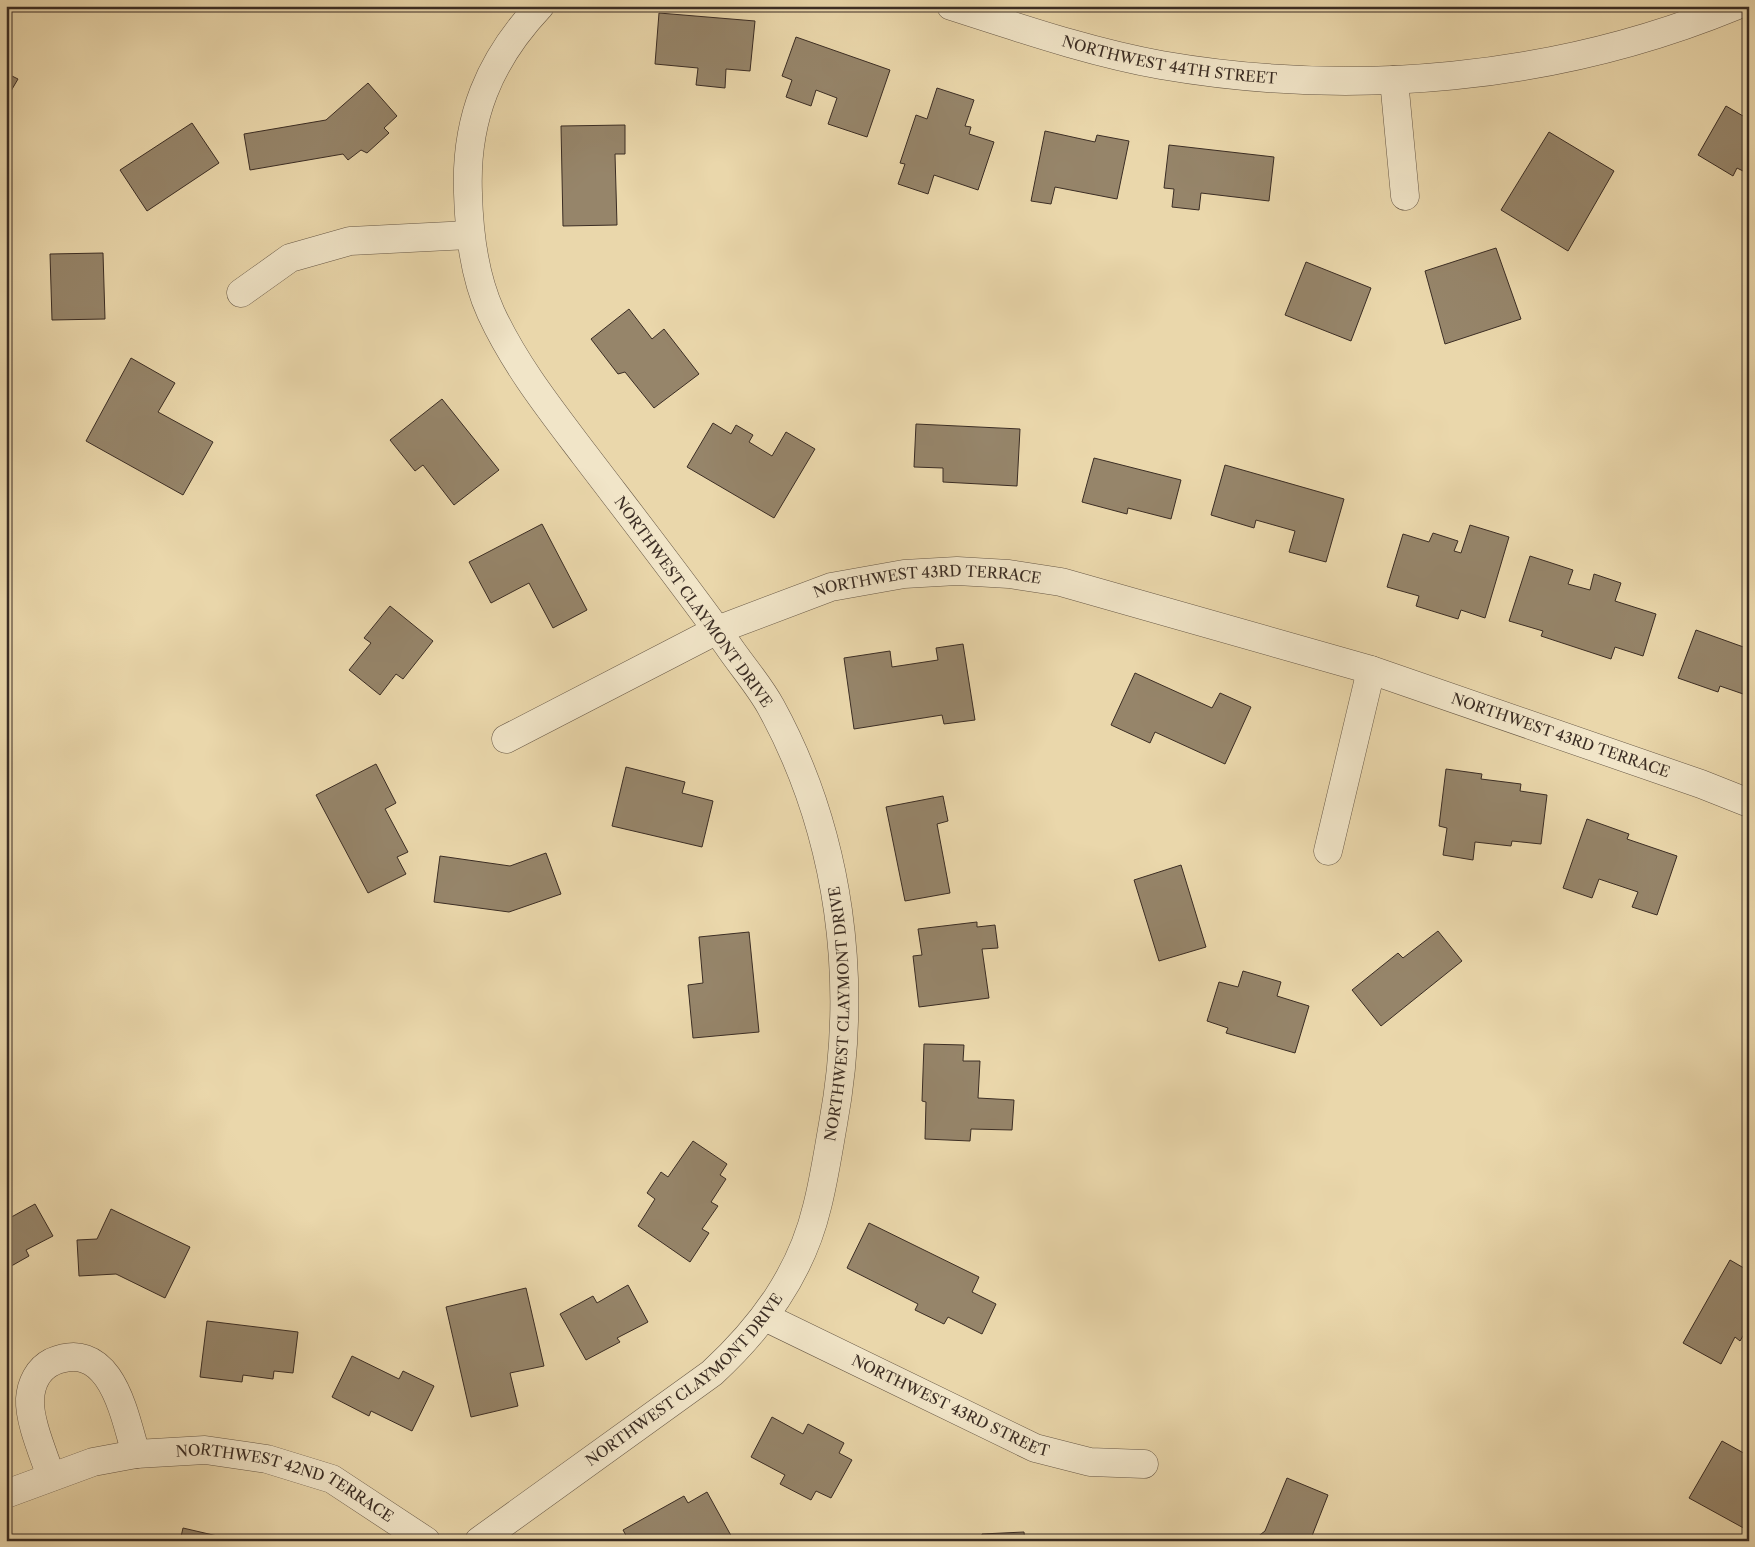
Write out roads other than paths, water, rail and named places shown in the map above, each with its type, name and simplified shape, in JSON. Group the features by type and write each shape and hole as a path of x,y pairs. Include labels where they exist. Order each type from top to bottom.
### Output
{"street":[{"name":"NORTHWEST CLAYMONT DRIVE","path":"479,1541 712,1373 743,1345 765,1317 786,1286 801,1256 817,1208 841,1080 846,1016 844,951 831,869 820,824 798,764 770,705 717,630 522,372 490,310 469,235 466,166 472,124 494,65 517,31 540,6"},
{"name":"NORTHWEST 44TH STREET","path":"951,6 1053,39 1160,64 1232,75 1304,80 1394,80 1451,76 1523,66 1594,52 1665,32 1736,6"},
{"path":"1394,80 1405,196"},
{"path":"241,293 290,258 350,242 469,235"},
{"name":"NORTHWEST 43RD TERRACE","path":"506,739 717,630 831,587 904,574 957,571 1009,574 1061,582 1371,670 1702,784 1749,803"},
{"path":"1328,851 1371,670"},
{"name":"NORTHWEST 43RD STREET","path":"765,1317 1035,1448 1090,1462 1144,1464"},
{"path":"51,1477 30,1400 34,1378 50,1363 66,1357 88,1358 103,1369 122,1406 136,1454"},
{"name":"NORTHWEST 42ND TERRACE","path":"6,1494 93,1462 136,1454 205,1450 267,1459 332,1479 426,1541"}]}
